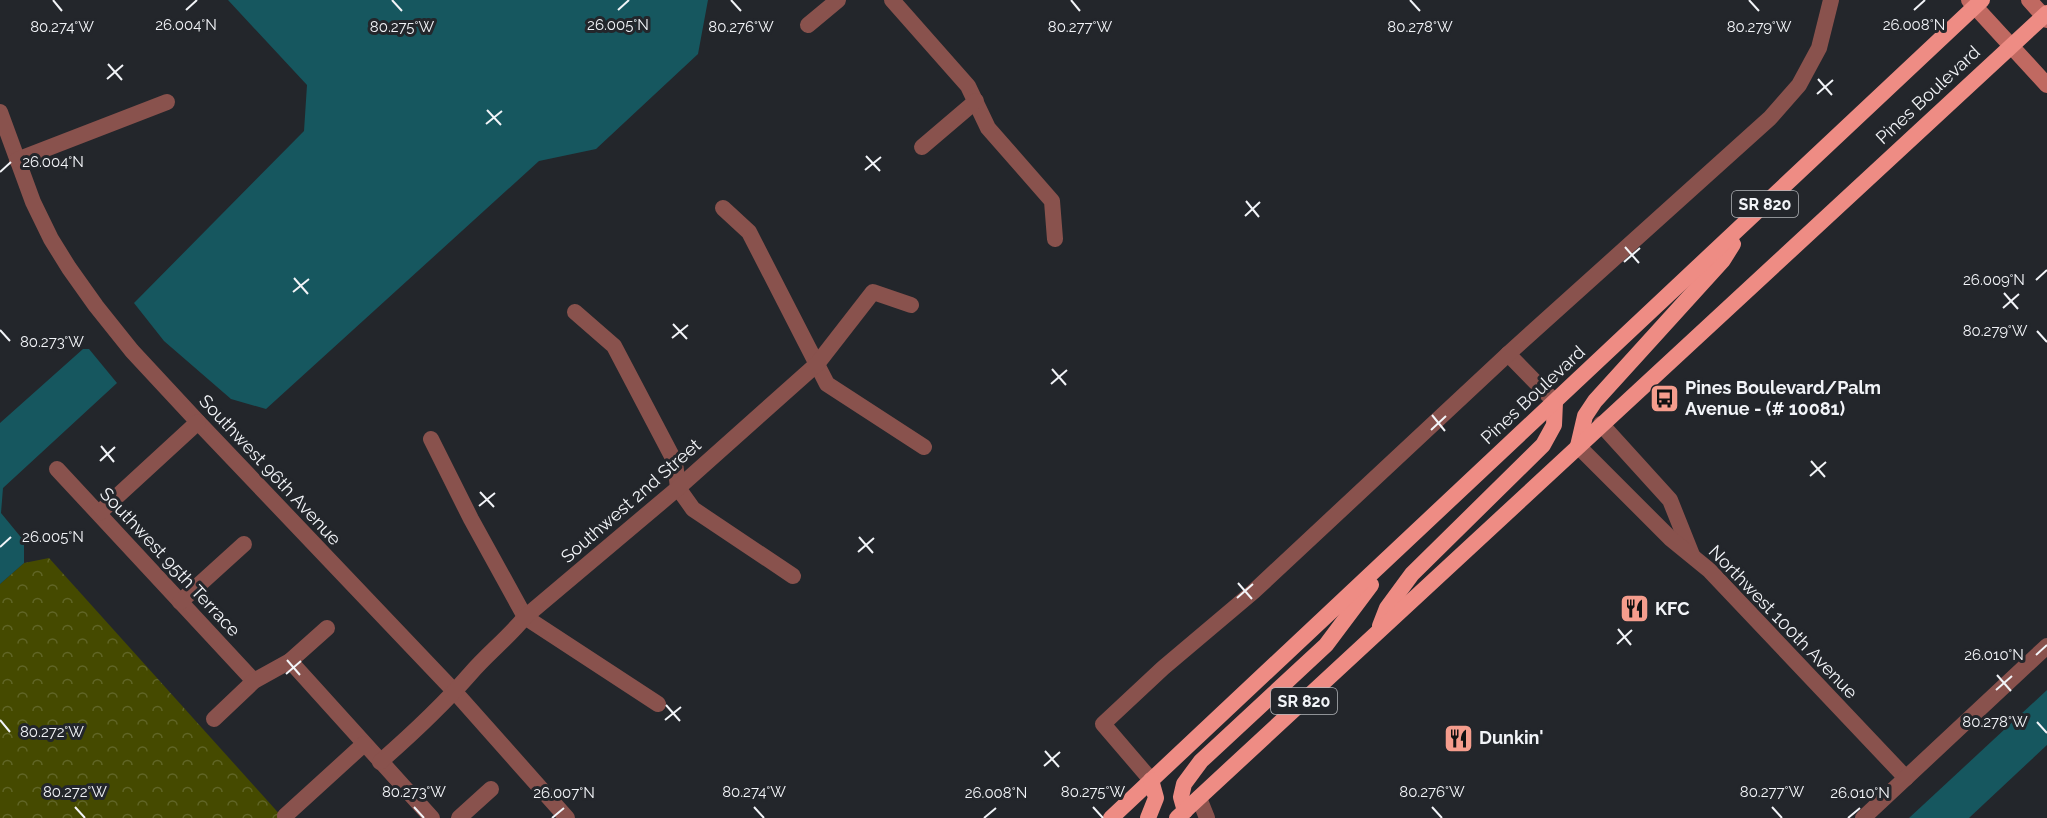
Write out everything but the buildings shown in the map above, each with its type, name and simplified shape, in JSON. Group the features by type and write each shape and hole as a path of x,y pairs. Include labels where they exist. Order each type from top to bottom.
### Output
{"highway":[{"name":"Pines Boulevard","path":"1111,818 1750,218 1975,2"},
{"name":"Pines Boulevard","path":"1183,816 1199,798 1601,424 2010,45 2046,16"},
{"path":"1578,446 1585,417 1595,401 1723,260 1750,218"},
{"path":"1377,633 1387,608 1412,574 1543,444 1554,425 1555,402"},
{"path":"1183,816 1181,796 1185,784 1201,761 1326,645 1401,546"},
{"path":"1148,818 1156,798 1151,780"}],"main road":[{"path":"2029,0 2046,16"},
{"path":"1975,2 2047,85"}],"street":[{"path":"808,25 838,0"},
{"path":"892,0 968,86 988,129 1052,201 1054,239"},
{"path":"1151,780 1103,724 1163,668 1253,592 1508,354 1770,118 1799,85 1819,48 1831,0"},
{"path":"922,147 976,101"},
{"path":"17,160 167,102"},
{"name":"Southwest 96th Avenue","path":"0,112 33,202 69,268 132,351 454,692 567,818"},
{"path":"723,208 749,232 827,384 924,447"},
{"name":"Southwest 2nd Street","path":"380,762 454,692 525,617 678,488 817,364 873,292 911,305"},
{"path":"575,312 614,346 675,462 678,488 693,509 793,576"},
{"path":"1508,354 1555,402"},
{"path":"99,513 198,422"},
{"path":"1601,424 1670,500 1693,556"},
{"path":"431,439 471,519 525,617 658,704"},
{"name":"Northwest 100th Avenue","path":"1578,446 1671,539 1709,570 1906,778"},
{"name":"Southwest 95th Terrace","path":"57,468 254,681"},
{"path":"180,602 244,544"},
{"path":"214,718 254,681 290,661 327,628"},
{"path":"1863,818 2047,646"},
{"path":"290,661 432,818"},
{"path":"285,816 364,744"},
{"path":"459,818 491,789"},
{"path":"1199,798 1207,818"}],"green space":[{"path":"49,558 283,818 0,818 0,584 24,563"}],"water":[{"path":"228,0 708,0 698,54 596,149 539,161 266,409 231,399 164,341 134,303 304,131 307,85"},
{"path":"83,349 89,349 117,383 3,488 1,513 24,541 24,563 0,584 0,423"},
{"path":"2047,690 2047,745 1969,818 1909,818"}],"place":[{"name":"Pines Boulevard/Palm Avenue - (# 10081)","path":"1664,398"},
{"name":"KFC","path":"1634,609"},
{"name":"Dunkin'","path":"1458,738"}]}
